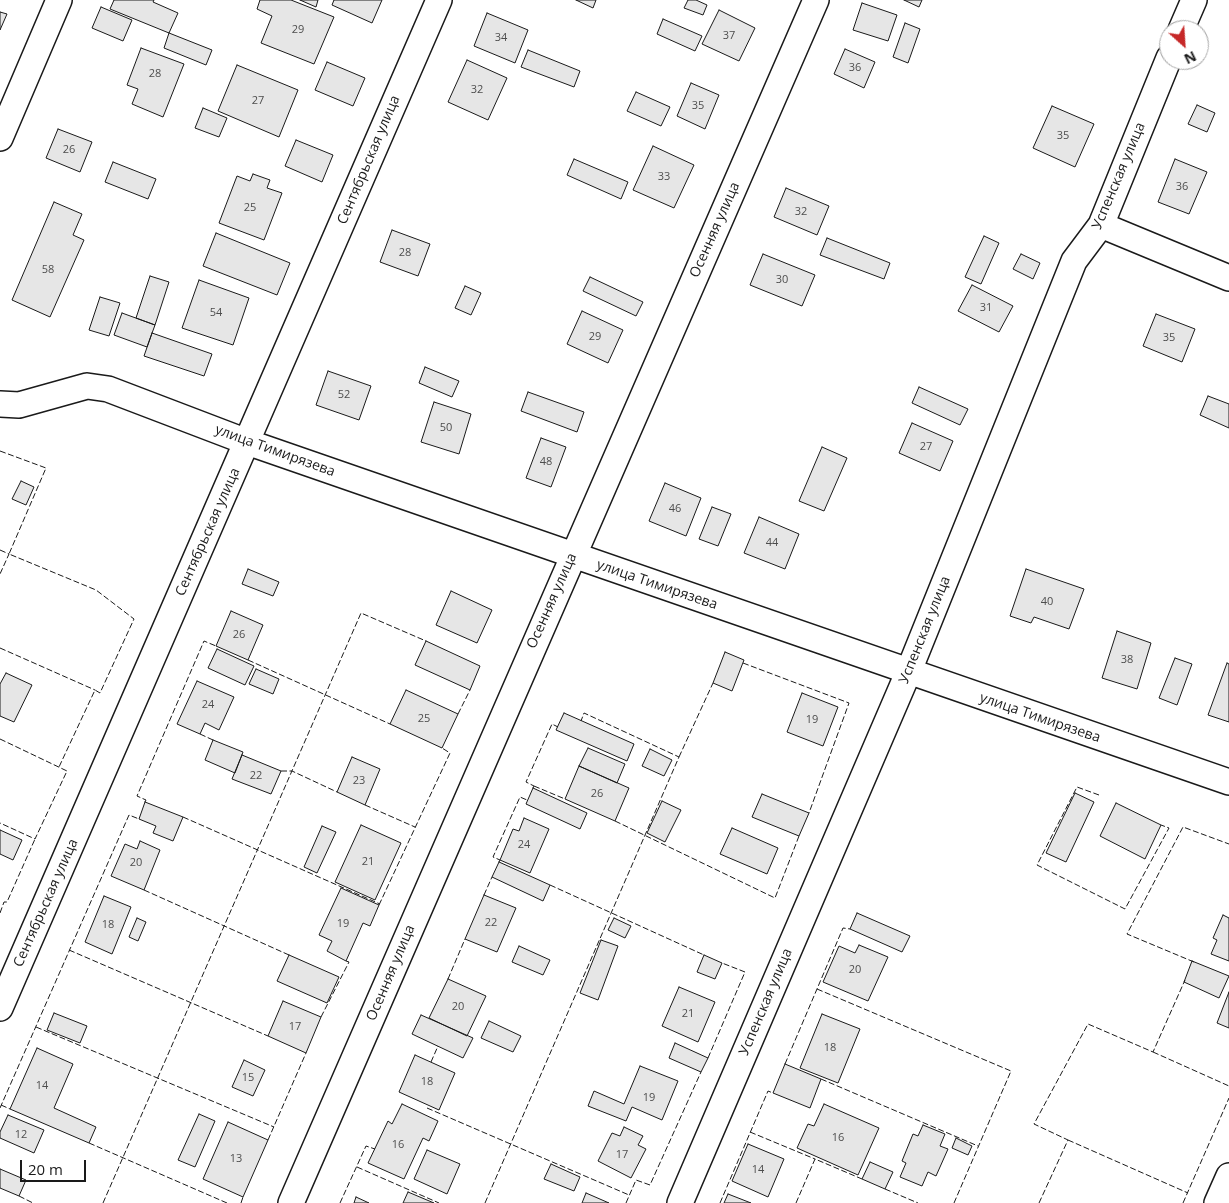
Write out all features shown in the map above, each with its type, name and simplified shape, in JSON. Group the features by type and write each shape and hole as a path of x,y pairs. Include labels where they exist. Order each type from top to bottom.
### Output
{"street":[{"path":"0,138 59,0"},
{"name":"Сентябрьская улица","path":"0,1008 439,0"},
{"name":"Осенняя улица","path":"290,1203 816,0"},
{"path":"1185,20 1194,0"},
{"name":"Успенская улица","path":"680,1203 908,673 1074,261 1101,225 1164,70"},
{"path":"1101,225 1229,278"},
{"name":"улица Тимирязева","path":"0,404 19,405 87,386 108,389 247,442 908,673 1229,782"},
{"path":"1217,1203 1229,1176"}],"building":[{"path":"114,0 154,0 153,2 178,13 169,33 110,9"},
{"path":"260,0 291,0 334,17 314,64 261,43 272,16 257,9"},
{"path":"300,0 318,0 316,7"},
{"path":"334,0 382,0 372,23 332,5"},
{"path":"576,0 596,0 593,8"},
{"path":"688,0 696,0 707,5 703,15 684,8"},
{"path":"904,0 922,0 919,7"},
{"path":"862,3 897,15 888,41 853,30"},
{"path":"101,7 132,20 123,41 92,28"},
{"path":"719,10 755,28 739,61 702,44"},
{"path":"0,12 7,14 0,30"},
{"path":"487,13 528,30 515,63 474,46"},
{"path":"663,19 702,36 695,51 657,34"},
{"path":"905,23 920,29 908,63 893,57"},
{"path":"169,33 212,50 206,65 164,48"},
{"path":"141,48 184,64 163,117 132,104 138,89 127,85"},
{"path":"845,49 875,62 864,88 834,74"},
{"path":"528,50 580,71 574,87 521,67"},
{"path":"467,60 507,78 488,120 448,102"},
{"path":"327,62 365,78 353,106 315,90"},
{"path":"237,65 298,90 279,137 218,111"},
{"path":"691,83 719,95 705,129 677,116"},
{"path":"636,92 670,107 661,126 627,111"},
{"path":"1197,105 1215,113 1207,132 1188,124"},
{"path":"1052,106 1094,124 1075,167 1033,148"},
{"path":"203,108 227,118 219,137 195,128"},
{"path":"58,129 92,142 80,172 46,158"},
{"path":"296,140 333,155 322,182 285,166"},
{"path":"653,146 694,165 674,208 633,190"},
{"path":"574,159 628,182 621,199 567,175"},
{"path":"1175,159 1207,172 1189,214 1158,202"},
{"path":"113,162 156,179 148,199 105,182"},
{"path":"253,174 270,180 267,188 282,193 264,240 219,223 237,176 250,181"},
{"path":"786,188 829,206 817,235 774,217"},
{"path":"54,202 82,214 73,235 84,240 50,317 12,300"},
{"path":"392,230 430,244 418,276 380,262"},
{"path":"216,233 290,263 277,295 203,266"},
{"path":"984,236 999,243 981,284 965,277"},
{"path":"827,238 890,263 884,279 820,255"},
{"path":"763,254 815,275 802,306 750,285"},
{"path":"1021,254 1040,263 1033,279 1013,269"},
{"path":"150,276 169,282 155,325 136,318"},
{"path":"590,277 643,302 636,316 583,291"},
{"path":"199,280 249,298 233,345 182,328"},
{"path":"972,285 1013,306 999,332 958,311"},
{"path":"465,286 481,293 471,315 455,308"},
{"path":"100,297 120,303 109,336 89,330"},
{"path":"582,311 623,330 608,363 567,344"},
{"path":"122,313 155,325 147,347 114,335"},
{"path":"1156,314 1195,329 1182,362 1143,346"},
{"path":"152,333 212,354 204,376 144,356"},
{"path":"425,367 459,381 452,397 419,383"},
{"path":"328,371 371,386 359,420 316,405"},
{"path":"919,387 968,409 960,425 912,403"},
{"path":"528,392 584,412 577,432 521,411"},
{"path":"1208,396 1229,404 1229,428 1200,415"},
{"path":"434,402 471,414 459,454 421,442"},
{"path":"912,423 953,441 940,471 899,453"},
{"path":"541,438 566,447 551,487 526,478"},
{"path":"822,447 847,458 824,511 799,501"},
{"path":"21,481 34,487 26,505 12,499"},
{"path":"665,483 701,498 686,536 649,521"},
{"path":"712,507 731,514 718,546 699,539"},
{"path":"759,517 799,534 785,569 744,553"},
{"path":"248,569 279,582 273,596 242,584"},
{"path":"1026,569 1084,589 1069,629 1034,617 1031,623 1010,616"},
{"path":"451,591 492,610 477,643 436,625"},
{"path":"231,611 263,625 248,660 216,646"},
{"path":"1117,631 1151,643 1137,689 1102,678"},
{"path":"426,641 480,666 470,690 415,665"},
{"path":"217,649 254,666 245,685 208,668"},
{"path":"725,652 744,660 732,691 713,683"},
{"path":"1175,658 1192,664 1177,705 1159,698"},
{"path":"1227,663 1229,664 1229,722 1208,715"},
{"path":"256,669 279,679 273,694 249,684"},
{"path":"6,673 32,685 14,722 0,716 0,684"},
{"path":"197,681 234,697 219,730 205,723 200,734 177,724"},
{"path":"406,690 458,714 442,748 390,724"},
{"path":"802,693 838,707 823,746 787,732"},
{"path":"564,713 634,744 627,761 556,730"},
{"path":"213,740 243,752 235,773 205,760"},
{"path":"588,748 625,764 617,783 579,766"},
{"path":"650,749 672,760 664,776 642,766"},
{"path":"242,755 281,771 271,794 232,779"},
{"path":"352,757 380,769 365,805 337,792"},
{"path":"579,766 629,788 615,821 565,799"},
{"path":"533,788 587,813 580,829 526,804"},
{"path":"1075,793 1094,802 1066,862 1046,853"},
{"path":"762,794 809,813 799,836 752,817"},
{"path":"662,801 681,810 665,842 647,833"},
{"path":"145,802 183,817 173,841 153,833 156,826 139,819"},
{"path":"1116,803 1161,825 1145,859 1100,836"},
{"path":"524,818 549,829 530,873 500,860 513,829 519,831"},
{"path":"361,825 401,843 375,900 335,882"},
{"path":"322,826 336,832 317,873 304,867"},
{"path":"732,828 778,848 767,874 720,854"},
{"path":"0,830 22,840 13,860 0,854"},
{"path":"140,841 160,850 144,890 111,876 125,844 137,849"},
{"path":"499,862 550,885 543,901 492,877"},
{"path":"341,888 379,905 370,926 363,923 346,961 327,951 332,941 319,935"},
{"path":"484,895 516,908 497,952 465,939"},
{"path":"104,896 131,907 112,954 85,942"},
{"path":"857,913 910,936 902,952 850,929"},
{"path":"1223,915 1229,918 1229,961 1211,954 1217,940 1213,938"},
{"path":"137,918 146,922 138,941 129,937"},
{"path":"614,918 631,926 625,938 608,930"},
{"path":"601,940 618,946 598,1000 580,993"},
{"path":"859,945 888,957 868,1001 823,982 839,946 855,953"},
{"path":"519,946 550,960 543,975 512,962"},
{"path":"289,955 339,977 327,1003 277,981"},
{"path":"704,955 722,963 715,979 697,972"},
{"path":"1192,961 1229,976 1219,998 1184,982"},
{"path":"448,979 486,996 467,1036 429,1018"},
{"path":"679,987 715,1002 698,1042 662,1026"},
{"path":"1229,992 1229,1028 1217,1023"},
{"path":"283,1001 321,1017 306,1053 268,1036"},
{"path":"54,1013 87,1026 80,1043 47,1030"},
{"path":"822,1014 860,1029 838,1083 800,1068"},
{"path":"421,1015 473,1038 463,1058 412,1034"},
{"path":"489,1021 521,1036 513,1052 481,1038"},
{"path":"675,1043 708,1058 701,1072 669,1058"},
{"path":"37,1048 73,1064 54,1108 96,1127 89,1143 10,1109"},
{"path":"415,1055 455,1073 439,1110 399,1092"},
{"path":"244,1060 265,1070 253,1096 232,1087"},
{"path":"785,1064 821,1079 810,1108 773,1093"},
{"path":"640,1066 678,1081 662,1120 632,1107 626,1121 588,1106 594,1091 624,1104"},
{"path":"402,1104 438,1121 429,1141 423,1138 404,1179 368,1163 388,1121 392,1124"},
{"path":"824,1104 879,1128 858,1175 797,1148 808,1124 814,1126"},
{"path":"199,1114 215,1121 195,1167 178,1160"},
{"path":"8,1115 44,1130 34,1153 0,1138 0,1132"},
{"path":"228,1122 268,1140 243,1197 203,1179"},
{"path":"923,1125 945,1134 940,1146 948,1149 936,1176 928,1172 922,1186 900,1177 906,1163 902,1161 913,1134 918,1136"},
{"path":"624,1127 643,1136 638,1145 646,1149 631,1178 598,1161 612,1133 620,1136"},
{"path":"956,1138 972,1146 968,1155 952,1148"},
{"path":"748,1144 784,1159 768,1197 732,1181"},
{"path":"427,1150 460,1164 447,1194 414,1179"},
{"path":"870,1162 893,1172 885,1189 862,1179"},
{"path":"551,1164 580,1177 574,1191 544,1179"},
{"path":"0,1169 26,1180 19,1196 0,1188"},
{"path":"408,1192 434,1203 403,1203"},
{"path":"586,1193 609,1203 582,1203"},
{"path":"728,1194 751,1203 724,1203"},
{"path":"356,1197 369,1203 354,1203"}],"fence":[{"path":"0,451 46,468 9,554 96,590 134,619 100,693 95,690 59,767"},
{"path":"0,550 9,554 0,574"},
{"path":"103,1203 361,613 426,641"},
{"path":"145,802 146,800 137,796 204,641 216,646"},
{"path":"0,648 95,690"},
{"path":"248,660 390,724"},
{"path":"743,663 849,703 809,813"},
{"path":"679,757 713,683"},
{"path":"458,714 470,690"},
{"path":"485,1203 679,757 584,713 581,721"},
{"path":"533,788 534,786 526,782 552,724 558,727"},
{"path":"200,734 213,740"},
{"path":"0,739 67,771 35,839 0,823"},
{"path":"379,905 450,753 442,748"},
{"path":"281,771 292,771 337,792"},
{"path":"534,786 565,799"},
{"path":"1099,795 1077,787 1037,865 1125,909 1169,828 1161,825"},
{"path":"499,862 500,860 493,857 520,797 527,800"},
{"path":"365,805 415,827"},
{"path":"0,1108 129,815 139,819"},
{"path":"183,817 380,904"},
{"path":"615,821 775,898 799,836"},
{"path":"1194,962 1127,934 1183,827 1229,844"},
{"path":"0,913 4,902 7,902 35,839"},
{"path":"484,895 492,877"},
{"path":"550,885 704,955"},
{"path":"144,890 289,955"},
{"path":"785,1064 843,928 850,929"},
{"path":"448,979 465,939"},
{"path":"69,950 268,1036"},
{"path":"321,1017 349,962 346,961"},
{"path":"708,1058 745,972 722,963"},
{"path":"1039,1203 1068,1140 1034,1124 1088,1024 1153,1052 1185,980"},
{"path":"817,989 1011,1071 954,1203"},
{"path":"36,1027 274,1127"},
{"path":"431,1062 438,1046"},
{"path":"1153,1052 1229,1086"},
{"path":"268,1140 306,1053"},
{"path":"626,1203 636,1180 650,1185 701,1072"},
{"path":"821,1079 978,1146"},
{"path":"720,1203 768,1091 773,1093"},
{"path":"1183,1203 1229,1098"},
{"path":"1,1105 10,1109"},
{"path":"427,1108 629,1195"},
{"path":"750,1132 815,1159"},
{"path":"1068,1140 1188,1193"},
{"path":"89,1143 227,1203"},
{"path":"340,1203 366,1146 375,1149"},
{"path":"796,1203 815,1159 862,1179"},
{"path":"357,1167 439,1203"},
{"path":"885,1189 918,1203"},
{"path":"19,1196 33,1203"},
{"path":"241,1203 243,1197"}]}
